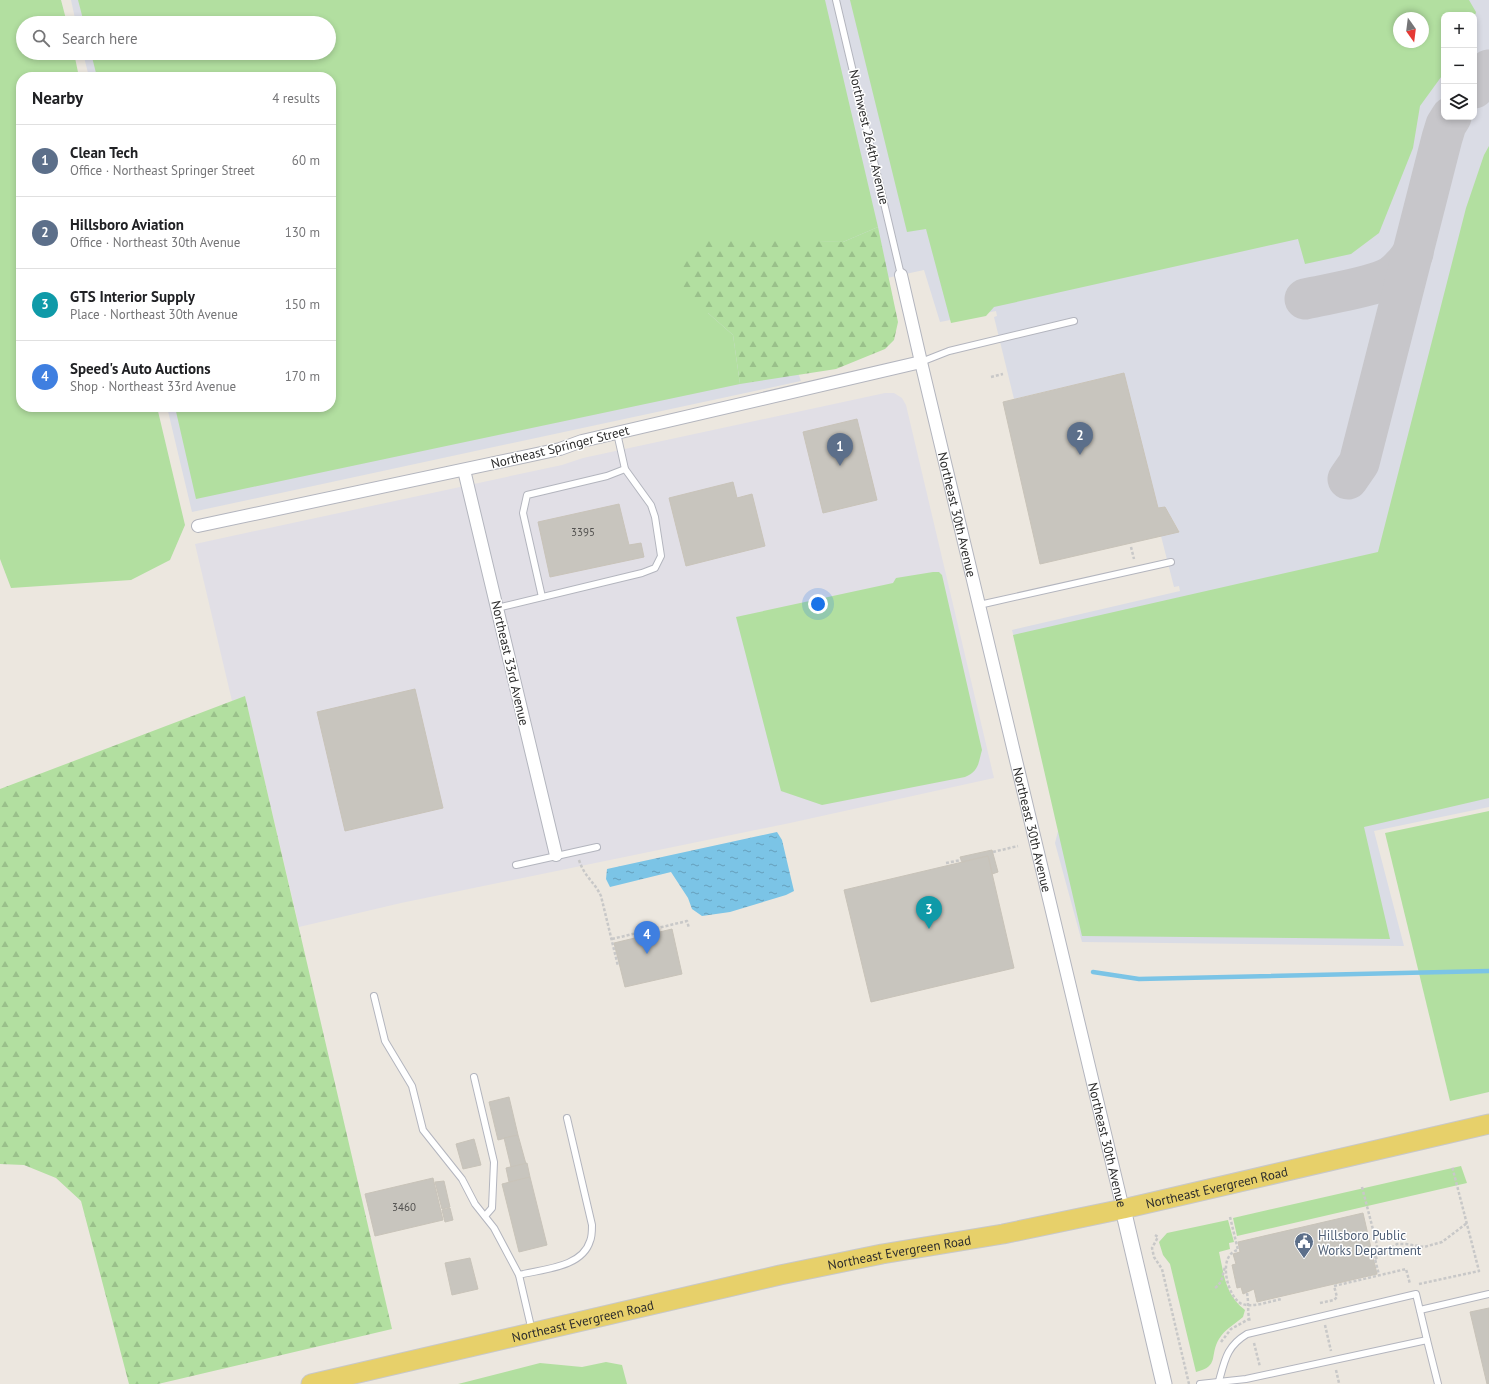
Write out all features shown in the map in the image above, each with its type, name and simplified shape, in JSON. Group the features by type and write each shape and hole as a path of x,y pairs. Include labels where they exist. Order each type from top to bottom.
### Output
{"main road":[{"name":"Northeast Evergreen Road","path":"311,1384 780,1274 882,1254 1003,1234 1123,1209 1489,1124"}],"street":[{"name":"Northeast 30th Avenue","path":"902,275 921,362 1164,1384"},
{"name":"Northeast Springer Street","path":"198,526 560,450 582,441 617,432 921,362"},
{"name":"Northeast 33rd Avenue","path":"464,470 556,855"}],"lane":[{"name":"Northwest 264th Avenue","path":"836,0 902,275"},
{"path":"921,362 949,351 1074,321"},
{"path":"497,608 642,573 656,568 662,556 653,511 651,505 625,469 617,432"},
{"path":"542,597 523,513 527,495 607,476 625,469"},
{"path":"979,605 1171,562"},
{"path":"516,865 597,847"},
{"path":"374,996 385,1041 412,1086 423,1130 462,1179 475,1204 494,1228 519,1274 532,1332"},
{"path":"474,1077 494,1162 492,1208 485,1216"},
{"path":"519,1274 571,1262 583,1253 590,1242 592,1225 567,1118"},
{"path":"1219,1381 1224,1362 1235,1341 1247,1334 1416,1294 1438,1384"},
{"path":"1420,1310 1489,1294"},
{"path":"1200,1384 1219,1381 1231,1382 1246,1380 1427,1340"}],"path":[{"path":"991,377 1003,374"},
{"path":"1131,547 1134,559"},
{"path":"993,852 1018,846"},
{"path":"579,859 586,876 598,889 601,896 618,966"},
{"path":"946,863 961,860"},
{"path":"612,939 687,921 689,928"},
{"path":"1320,1304 1334,1300 1337,1297 1334,1286 1406,1269 1409,1284 1412,1285 1479,1271 1452,1166"},
{"path":"1362,1186 1377,1245 1375,1259 1379,1275"},
{"path":"1215,1288 1223,1277 1226,1258 1232,1251 1238,1250 1230,1217"},
{"path":"1375,1259 1397,1244 1424,1247 1442,1242 1467,1223"},
{"path":"1155,1235 1158,1237 1152,1248 1154,1257 1162,1269 1189,1384"},
{"path":"1225,1267 1234,1297 1240,1304 1250,1305 1282,1299"},
{"path":"1247,1293 1250,1305 1248,1312 1250,1322"},
{"path":"1325,1324 1331,1351"},
{"path":"1253,1340 1260,1367"},
{"path":"1335,1367 1339,1383"}],"shaded area":[{"path":"71,0 1489,0 1489,807 1374,831 1404,946 1082,942 1055,843 1060,823 1012,630 1180,591 1179,586 1174,587 1161,536 1179,531 1165,507 1158,508 1124,373 1014,399 994,317 997,316 996,311 940,322 924,270 887,278 798,373 801,381 192,512 168,412 336,412 336,72 88,72 85,60 336,60 336,16 74,16"},
{"path":"885,393 894,393 902,398 906,405 994,778 790,823 401,903 299,927 245,697 232,701 195,544 562,465 583,458"}],"green space":[{"path":"0,0 61,0 65,16 16,16 16,60 75,60 78,72 16,72 16,412 158,412 185,525 170,560 131,580 11,588 0,559"},
{"path":"78,0 825,0 878,227 843,242 791,241 708,313 733,335 740,384 196,499 176,412 336,412 336,72 96,72 93,60 336,60 336,16 82,16"},
{"path":"850,0 1469,0 1476,12 1441,12 1441,77 1420,106 1413,148 1379,233 1351,254 1305,264 1298,239 994,307 986,316 951,323 926,229 907,232"},
{"path":"1489,146 1489,798 1364,827 1390,939 1082,936 1013,635 1378,552 1466,208 1484,155"},
{"path":"878,227 898,322 894,340 885,349 836,369 740,384 733,335 708,313 681,284 682,260 690,249 717,237 843,242"},
{"path":"939,572 942,575 982,750 979,763 975,770 970,775 965,777 822,805 781,791 736,617 893,583 896,578"},
{"path":"245,696 392,1329 158,1384 129,1384 81,1201 56,1178 24,1165 0,1164 0,789"},
{"path":"1489,811 1489,1092 1450,1101 1385,833"},
{"path":"1461,1166 1467,1183 1237,1236 1233,1218"},
{"path":"1228,1220 1234,1242 1229,1243 1230,1249 1219,1252 1229,1291 1238,1304 1245,1310 1243,1317 1221,1335 1216,1345 1213,1360 1208,1367 1196,1372 1170,1264 1163,1255 1159,1242 1167,1233"},
{"path":"606,1362 622,1365 627,1384 458,1384 540,1363 582,1367"}],"water":[{"path":"777,832 782,840 794,891 786,895 730,912 702,916 692,909 688,898 671,872 610,887 606,879 607,869"}],"building":[{"path":"1124,373 1158,508 1165,507 1179,532 1040,564 1003,402"},
{"path":"857,419 877,500 823,513 803,432"},
{"path":"733,482 737,498 752,494 765,546 686,566 669,498"},
{"path":"619,504 629,545 641,543 644,557 550,577 538,522"},
{"path":"415,689 443,808 345,831 317,712"},
{"path":"992,850 998,872 992,874 988,856 962,862 960,857"},
{"path":"988,856 1014,968 871,1002 844,890"},
{"path":"672,929 682,974 625,987 614,943"},
{"path":"509,1097 518,1135 498,1140 489,1102"},
{"path":"518,1135 526,1164 511,1167 504,1138"},
{"path":"474,1139 481,1165 463,1169 456,1144"},
{"path":"527,1163 530,1177 509,1182 506,1168"},
{"path":"530,1177 547,1245 519,1252 502,1184"},
{"path":"433,1178 443,1220 375,1236 365,1194"},
{"path":"444,1181 450,1207 442,1209 435,1182"},
{"path":"450,1208 453,1220 445,1222 442,1210"},
{"name":"Hillsboro Public Works Department","path":"1363,1213 1377,1274 1257,1302 1254,1289 1243,1294 1241,1287 1237,1288 1232,1265 1236,1264 1233,1254 1240,1252 1238,1242"},
{"path":"470,1258 478,1289 452,1295 445,1263"},
{"path":"1489,1308 1489,1384 1487,1384 1470,1312"}],"waterway":[{"path":"1093,972 1139,979 1489,971"}],"taxiway":[{"path":"1477,84 1489,70"},
{"path":"1348,479 1359,463 1442,138 1449,120"},
{"path":"1305,299 1363,287 1384,280 1398,271 1413,253"}],"place":[{"name":"Hillsboro Aviation","path":"1080,455"},
{"name":"Clean Tech","path":"840,466"},
{"name":"GTS Interior Supply","path":"929,929"},
{"name":"Speed's Auto Auctions","path":"647,954"},
{"name":"Hillsboro Public Works Department","path":"1304,1259"}]}
